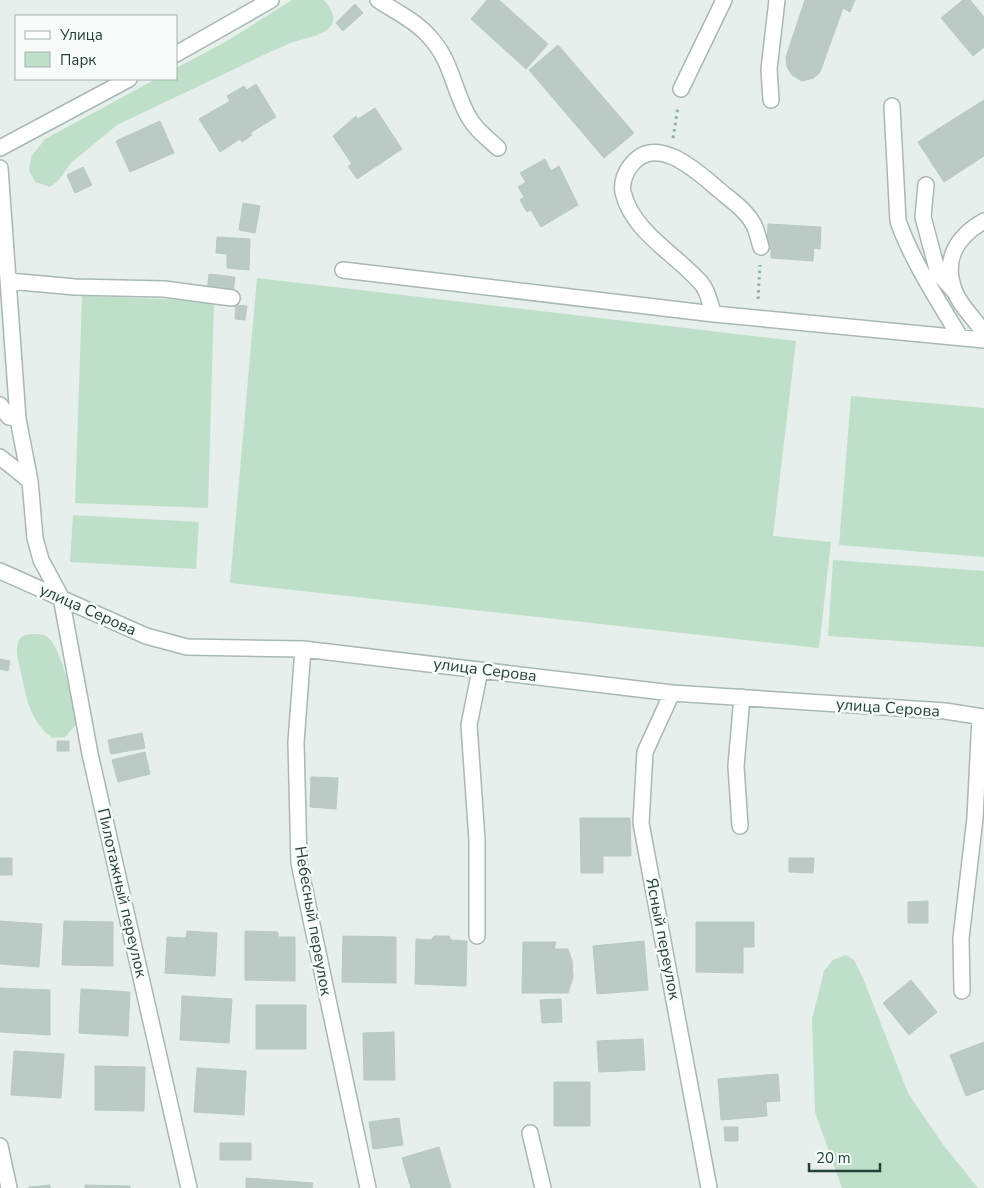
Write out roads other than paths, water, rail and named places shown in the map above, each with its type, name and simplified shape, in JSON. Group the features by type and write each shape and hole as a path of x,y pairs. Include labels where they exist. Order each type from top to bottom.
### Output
{"street":[{"path":"178,53 271,0"},
{"path":"378,0 412,19 434,41 450,68 468,116 477,128 498,148"},
{"path":"681,89 724,0"},
{"path":"771,100 769,69 777,0"},
{"path":"0,148 127,80"},
{"path":"892,106 898,221 903,235 931,289 960,337"},
{"path":"714,314 703,284 642,228 626,202 622,190 625,171 634,161 647,154 669,155 684,161 738,204 754,225 762,247"},
{"name":"Пилотажный переулок","path":"0,168 18,419 30,481 35,538 39,552 61,597 90,754 190,1188"},
{"path":"926,185 923,217 938,274 955,292 984,333"},
{"path":"955,292 951,273 954,248 962,235 984,221"},
{"path":"344,270 714,314 984,340"},
{"path":"9,281 75,288 164,289 232,298"},
{"path":"0,405 9,417 18,419"},
{"path":"0,457 30,481"},
{"name":"улица Серова","path":"0,571 146,636 187,647 303,649 672,692 945,712 982,717"},
{"name":"Небесный переулок","path":"303,649 296,742 299,863 368,1188"},
{"path":"477,936 477,840 469,724 480,670"},
{"name":"Ясный переулок","path":"672,692 645,752 642,824 709,1188"},
{"path":"740,826 736,766 742,697"},
{"path":"962,991 962,938 975,818 982,717"},
{"path":"530,1133 543,1188"},
{"path":"0,1146 9,1188"}]}
